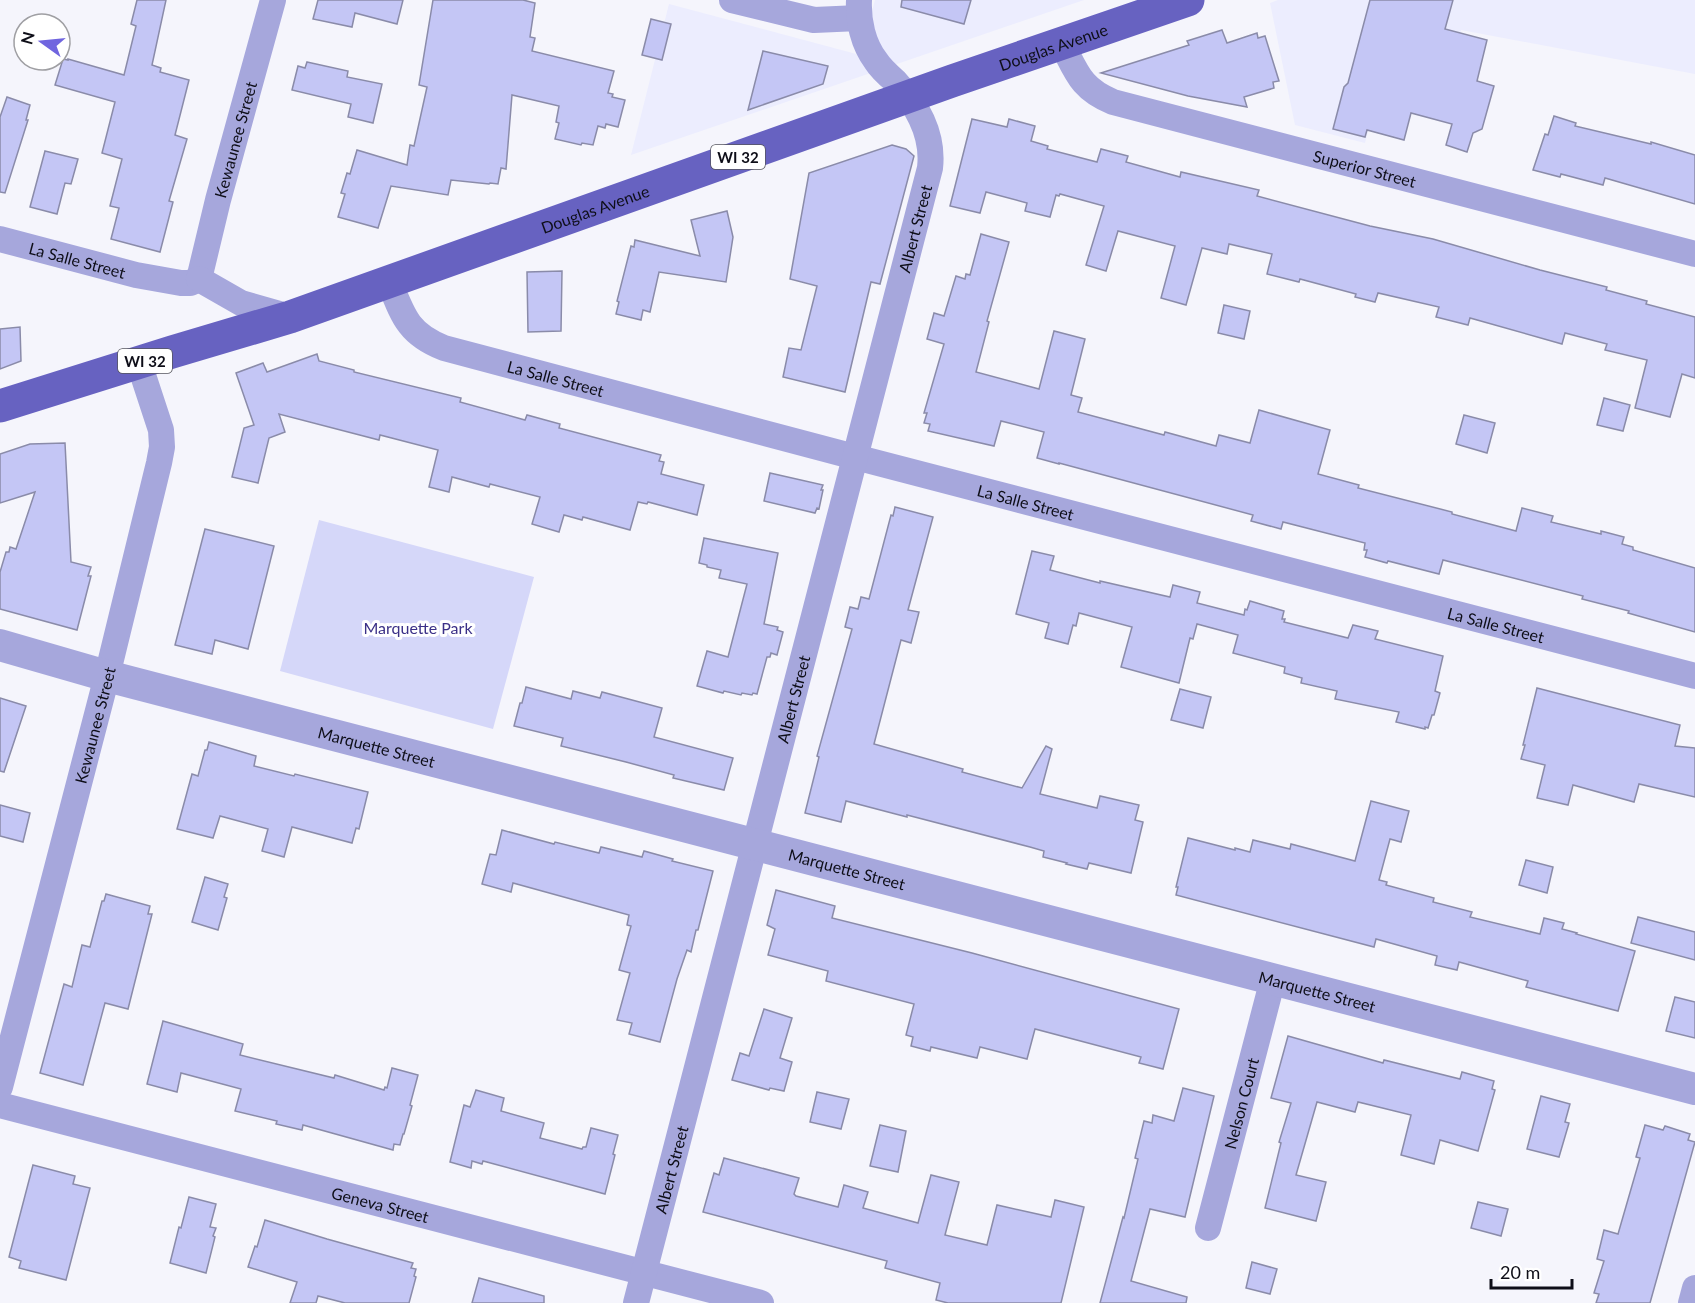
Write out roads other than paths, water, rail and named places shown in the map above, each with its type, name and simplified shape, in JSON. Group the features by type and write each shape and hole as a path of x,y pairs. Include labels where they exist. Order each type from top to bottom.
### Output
{"main road":[{"name":"Douglas Avenue","path":"0,406 290,317 1188,0"}],"street":[{"name":"Kewaunee Street","path":"199,279 218,200 273,0"},
{"path":"732,0 814,20 859,9"},
{"name":"Albert Street","path":"636,1303 930,168 931,150 921,117 908,97 876,62 866,43 859,9"},
{"name":"Superior Street","path":"1062,44 1079,78 1088,89 1113,102 1695,254"},
{"name":"La Salle Street","path":"0,239 147,278 181,283 190,283 199,279"},
{"path":"199,279 241,303 290,317"},
{"name":"La Salle Street","path":"390,281 401,309 412,328 423,338 444,348 1695,676"},
{"name":"Kewaunee Street","path":"0,1087 107,676 159,464 162,447 160,425 138,363"},
{"name":"Marquette Street","path":"0,645 107,676 1695,1089"},
{"name":"Nelson Court","path":"1208,1228 1273,979"},
{"name":"Geneva Street","path":"0,1105 761,1303"},
{"path":"1691,1303 1695,1288"}],"park label":[{"name":"Marquette Park","path":"418,627"}]}
